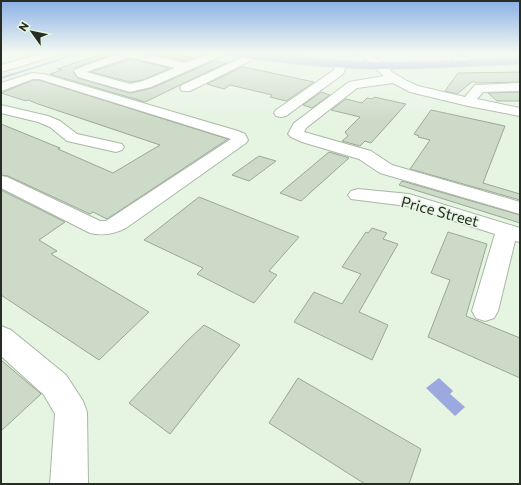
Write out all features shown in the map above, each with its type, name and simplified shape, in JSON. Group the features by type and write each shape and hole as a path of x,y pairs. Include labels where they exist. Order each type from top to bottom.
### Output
{"street":[{"path":"1,86 29,77 40,76 228,132 237,136 240,140 119,223 103,229 87,224 1,181"},
{"path":"84,76 130,88 147,84 166,76"},
{"path":"186,88 212,76"},
{"path":"280,113 334,76"},
{"path":"391,76 414,89 468,102 520,112"},
{"path":"396,79 372,81 353,85 299,126 296,134 307,139 365,155 386,168 520,208"},
{"path":"468,102 479,88 520,87"},
{"path":"1,110 43,119 55,124 72,138 116,148"},
{"name":"Price Street","path":"358,195 409,200 513,232"},
{"path":"485,311 513,232"},
{"path":"1,338 55,385 70,412 69,484"}],"water":[{"path":"439,378 453,391 450,394 465,407 455,416 426,388"}],"building":[{"path":"56,76 76,76 78,78 130,93 152,88 180,76 200,76 145,102"},
{"path":"105,76 153,76 143,80 130,82"},
{"path":"224,76 284,76 314,82 286,101 270,97 272,95 230,85 224,89 207,84"},
{"path":"456,76 520,76 520,82 476,83 473,81 457,94 445,91"},
{"path":"33,80 39,80 228,139 107,219 93,212 90,214 8,176 1,175 1,124 60,148 58,149 113,173 160,145 28,100 26,101 1,93"},
{"path":"321,92 330,95 312,108 303,105"},
{"path":"520,92 520,101 497,101 488,93"},
{"path":"374,97 406,104 371,143 365,141 360,146 342,141 348,136 345,132 360,117 331,110 346,99 362,103 367,98 372,99"},
{"path":"431,110 505,126 483,183 520,194 520,200 410,169 430,140 418,137 419,136 414,134"},
{"path":"329,152 349,158 301,201 280,193"},
{"path":"259,156 276,161 249,181 232,175"},
{"path":"402,181 520,215 520,223 399,185"},
{"path":"1,190 65,222 39,240 57,251 51,254 149,312 99,360 1,295"},
{"path":"199,197 299,237 269,271 277,275 254,303 197,274 203,268 144,240"},
{"path":"372,228 387,233 383,239 398,244 359,312 388,325 372,360 294,322 314,292 342,304 361,274 342,267 366,232 368,233"},
{"path":"448,232 487,244 466,316 520,338 520,378 428,337 450,280 431,273"},
{"path":"204,325 240,345 170,434 129,403"},
{"path":"1,360 41,394 1,431"},
{"path":"298,378 421,449 409,484 365,484 269,423"}],"waterway":[{"path":"1,78 9,76"}]}
